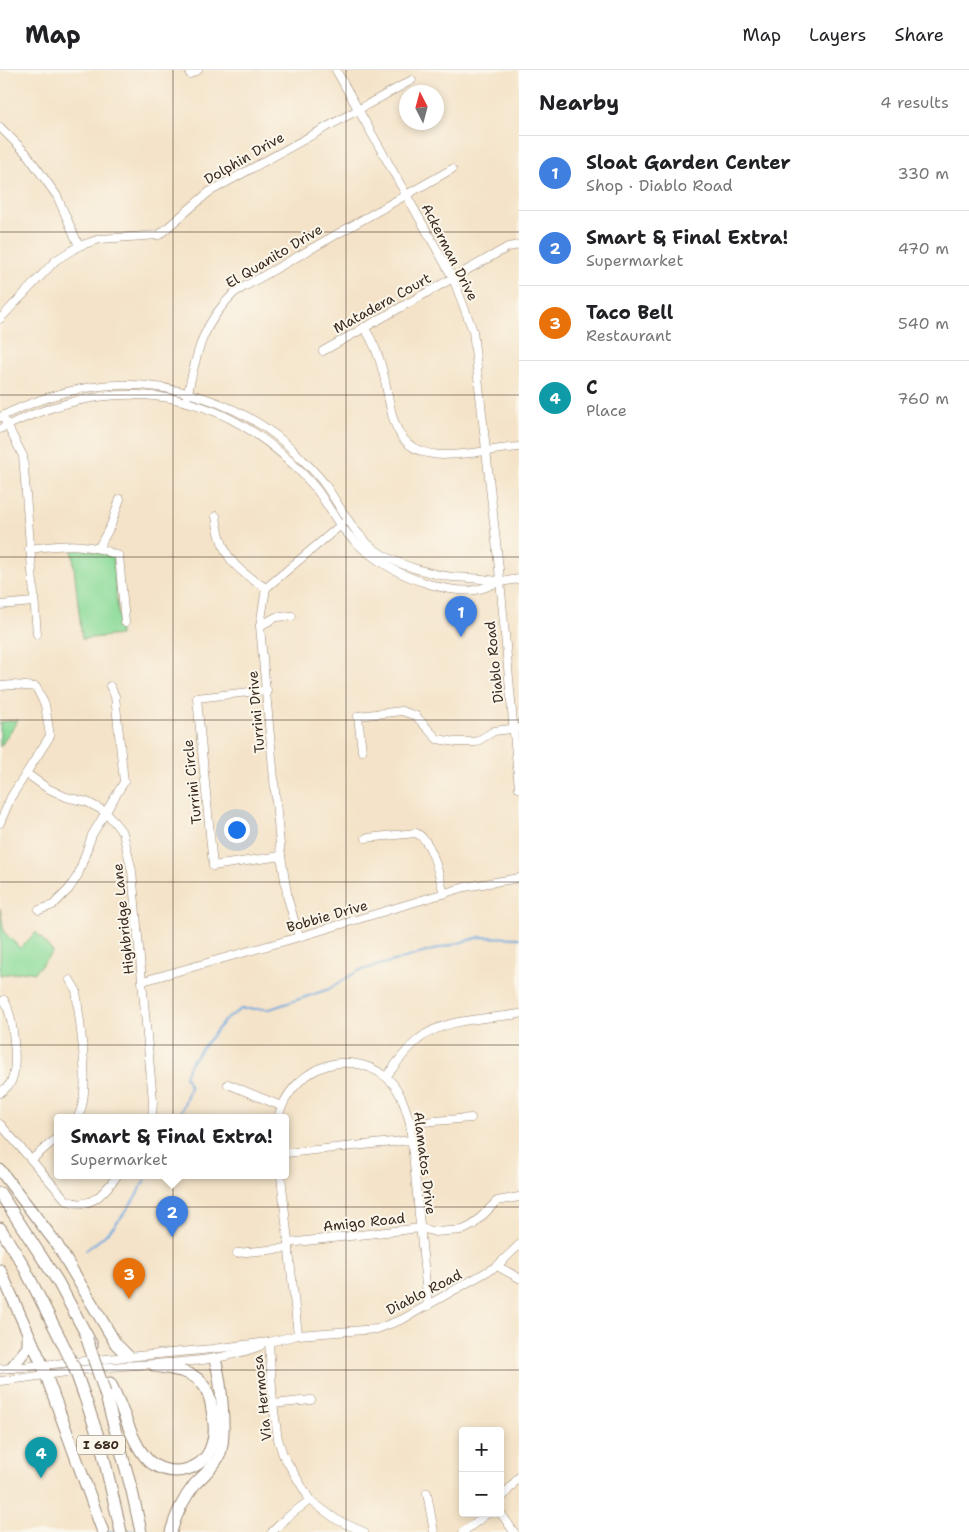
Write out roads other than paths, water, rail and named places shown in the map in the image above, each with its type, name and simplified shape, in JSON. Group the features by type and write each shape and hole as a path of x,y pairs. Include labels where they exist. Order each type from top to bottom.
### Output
{"highway":[{"path":"0,1170 56,1243 116,1344 128,1356"},
{"name":"I 680","path":"0,1193 58,1282 90,1343 108,1388 141,1532"},
{"name":"I 680","path":"0,1228 22,1263 74,1367 101,1446 121,1532"},
{"path":"0,1270 44,1370 103,1532"},
{"path":"12,1367 28,1347 28,1336"},
{"path":"171,1532 176,1516 187,1494 211,1467 222,1449 224,1429 213,1354"},
{"path":"108,1388 139,1447 150,1461 164,1470 182,1471 189,1469 203,1460 212,1446 214,1431 210,1396 201,1382 194,1377 154,1366"}],"street":[{"name":"Ackerman Drive","path":"336,70 453,278 466,307 474,336 500,582"},
{"name":"Dolphin Drive","path":"0,319 56,260 80,246 100,239 159,235 209,192 358,108 412,80"},
{"path":"0,127 26,152 57,196 80,246"},
{"name":"El Quanito Drive","path":"187,397 203,336 210,320 235,292 452,169"},
{"name":"Matadera Court","path":"323,351 508,247 519,245"},
{"path":"364,327 379,355 393,422 400,435 411,445 426,452 443,455 519,447"},
{"path":"37,634 23,456 4,427 1,415 51,396 86,388 131,385 160,387 187,397 266,440 295,466 318,491 340,525 375,558 397,572 423,582 473,590 500,582 519,580"},
{"path":"4,427 57,404 102,395 133,394 187,397 220,404 272,432 302,458 325,485 347,520 364,539 383,555 394,560 451,576 480,577 500,582"},
{"path":"99,547 111,524 120,499"},
{"path":"216,516 219,537 227,556 244,575 266,588 347,520"},
{"path":"29,549 68,545 99,547 119,556 125,622"},
{"name":"Diablo Road","path":"500,582 503,634 516,728 519,788"},
{"name":"Turrini Drive","path":"266,588 260,626 281,856 288,899 299,937"},
{"path":"0,605 33,602"},
{"path":"260,626 276,617 292,616"},
{"path":"0,686 36,687 45,705 50,736 11,797 0,823"},
{"path":"39,910 53,904 69,889 78,875 92,834 124,782 115,696 110,686"},
{"name":"Turrini Circle","path":"267,690 196,698 213,866 281,856"},
{"path":"362,751 358,716 402,711 416,716 437,739 456,742 476,742 494,731 516,728"},
{"name":"Highbridge Lane","path":"27,774 53,791 87,802 106,812 123,833 132,871 153,1101 152,1114"},
{"path":"366,838 416,833 423,836 428,845 444,894"},
{"name":"Bobbie Drive","path":"143,981 487,882 519,878"},
{"path":"70,980 76,990 85,1085 84,1106 79,1114"},
{"path":"0,1093 11,1083 15,1066 9,1009 4,1000"},
{"path":"386,1077 417,1040 427,1033 456,1023 519,1014"},
{"name":"Alamatos Drive","path":"279,1114 281,1106 293,1087 312,1072 324,1066 346,1063 361,1065 386,1077 395,1086 404,1102 410,1123 428,1306"},
{"path":"228,1084 281,1106"},
{"path":"410,1123 471,1118"},
{"path":"0,1124 32,1159 60,1195 76,1203 95,1200 114,1179"},
{"path":"32,1159 54,1140"},
{"path":"289,1153 412,1140"},
{"path":"281,1179 298,1335"},
{"name":"Amigo Road","path":"237,1253 421,1228 435,1232 464,1230 473,1226 497,1201 519,1197"},
{"name":"Diablo Road","path":"0,1369 12,1367 44,1370 154,1366 298,1335 377,1328 403,1319 497,1266 519,1245"},
{"path":"497,1266 519,1278"},
{"name":"Via Hermosa","path":"268,1342 273,1404 280,1447 310,1500 337,1520 364,1532"},
{"name":"Diablo Road","path":"0,1381 44,1370 128,1356 213,1354"},
{"path":"273,1404 311,1400"},
{"path":"504,1495 519,1477"},
{"path":"427,1493 434,1532"},
{"path":"272,1532 286,1518 310,1500"},
{"path":"463,1532 483,1517"},
{"path":"504,1517 514,1532"}],"waterway":[{"path":"180,1114 190,1087 185,1076 190,1063 225,1020 241,1009 270,1009 329,989 358,971 480,937 519,938"},
{"path":"86,1250 114,1226 145,1179"},
{"path":"107,1532 117,1530"},
{"path":"124,1530 137,1531"}],"place":[{"name":"Sloat Garden Center","path":"461,637"},
{"name":"Smart & Final Extra!","path":"172,1237"},
{"name":"Taco Bell","path":"129,1299"},
{"name":"C","path":"41,1478"}]}
